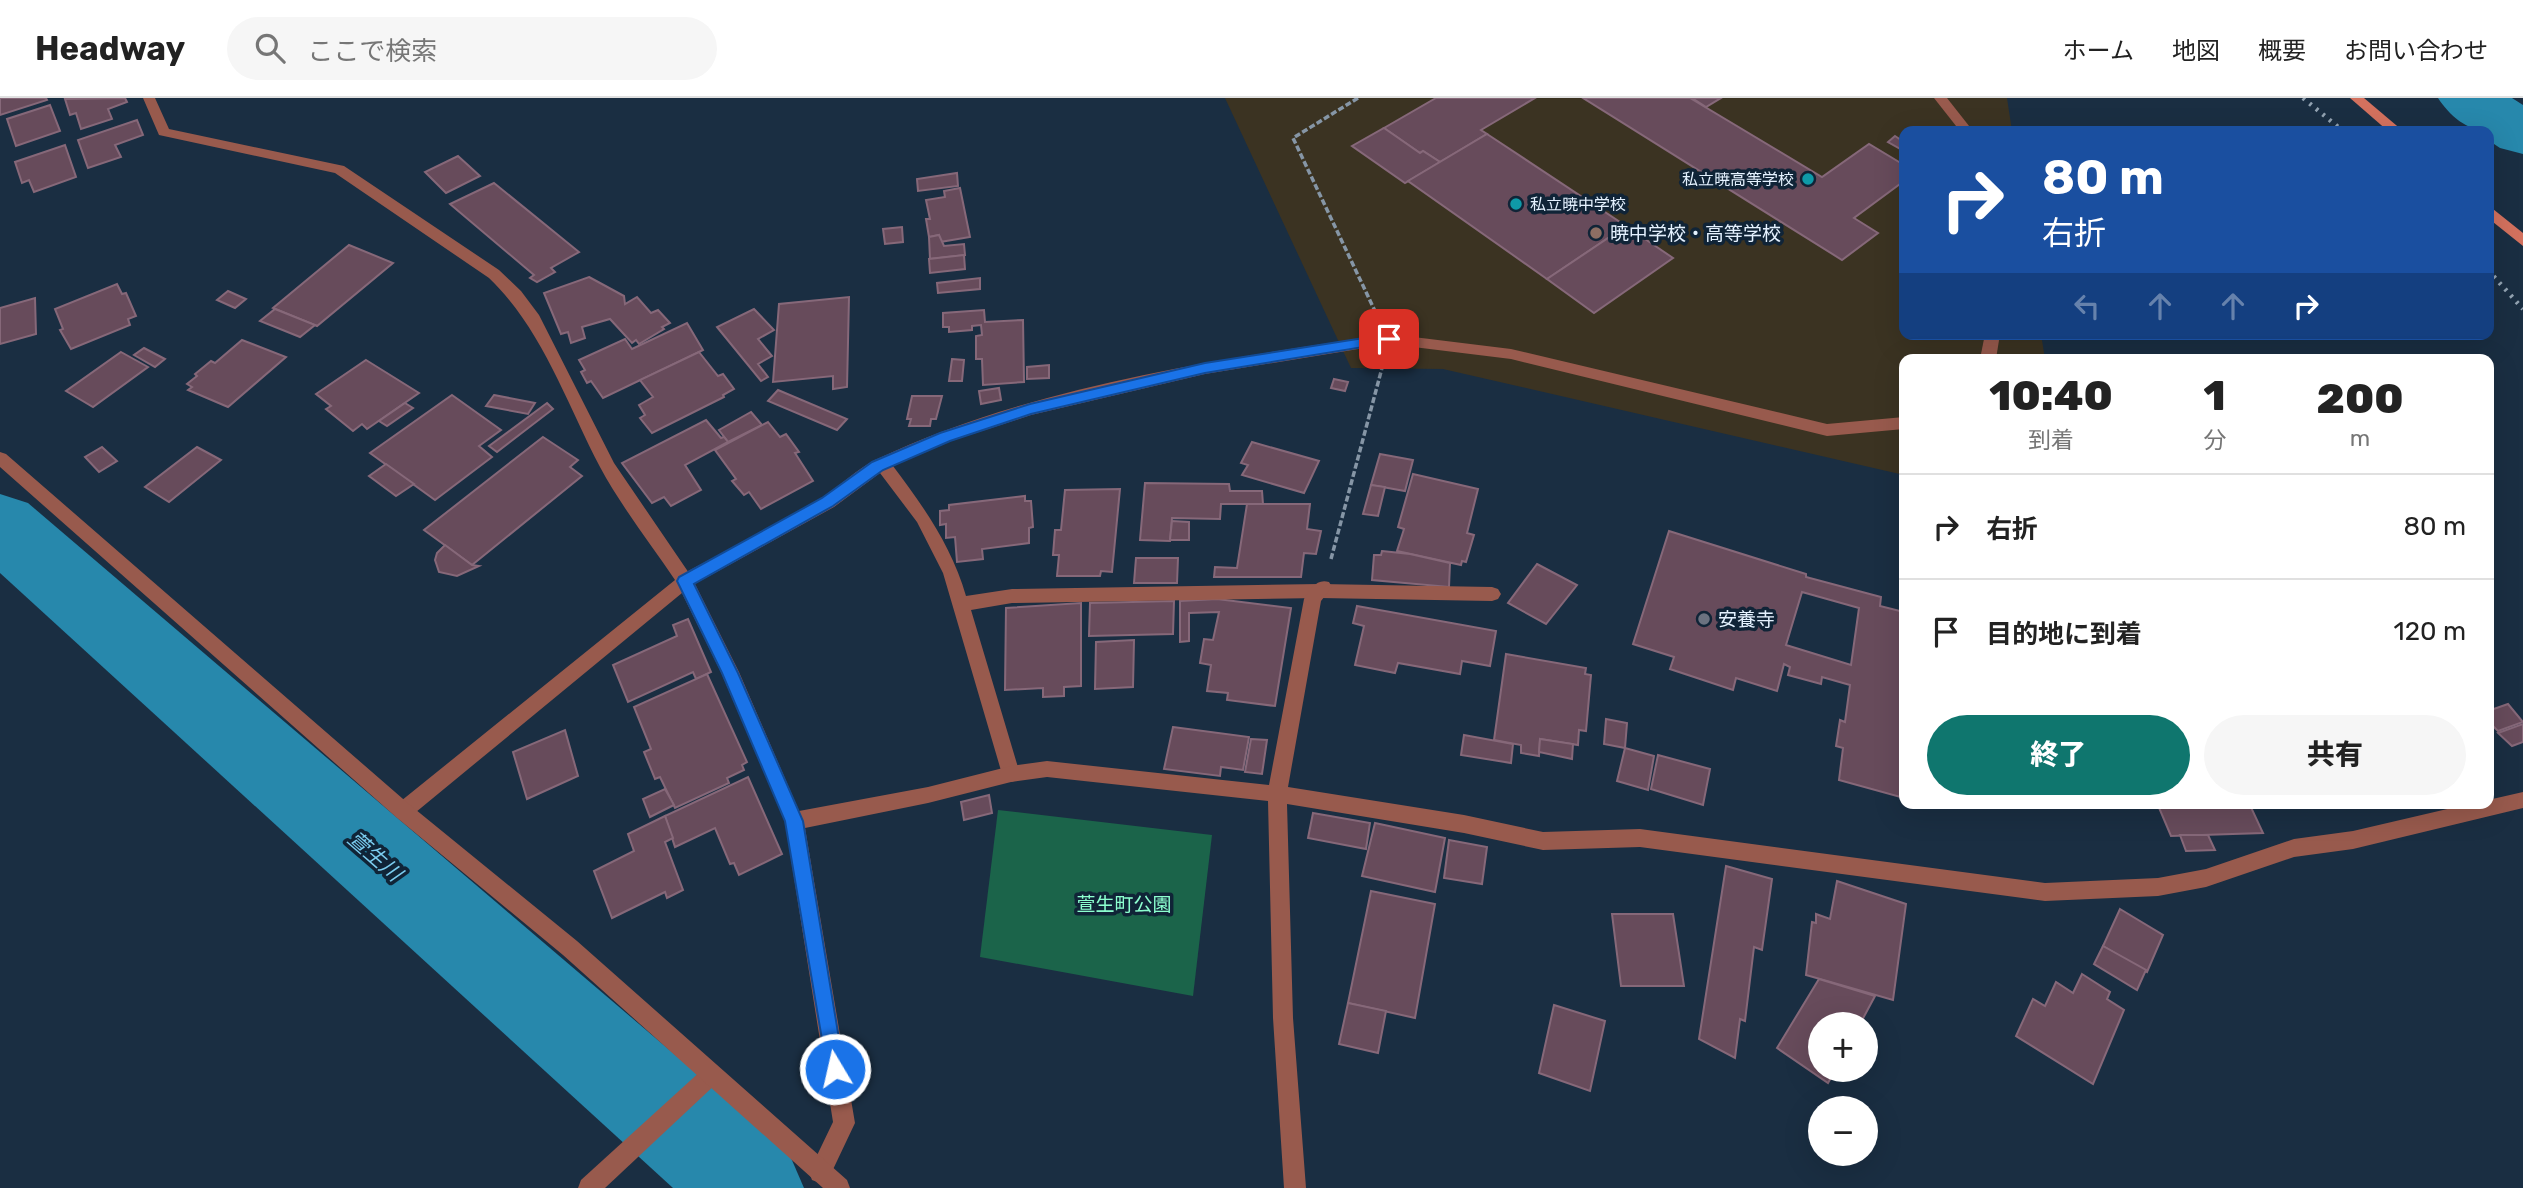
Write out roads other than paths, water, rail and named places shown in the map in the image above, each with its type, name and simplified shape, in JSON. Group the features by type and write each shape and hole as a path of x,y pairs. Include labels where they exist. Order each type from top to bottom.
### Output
{"main road":[{"path":"2356,98 2390,126"},
{"path":"2494,215 2523,241"}],"street":[{"path":"149,98 164,132 339,169 494,274 516,295 534,319 608,467 685,581 730,673 794,821 844,1124 820,1172"},
{"path":"1940,98 1963,126"},
{"path":"403,811 685,581 828,502 883,464 956,433 1075,398 1205,368 1389,339 1511,354 1827,430 1899,423"},
{"path":"0,458 403,811 570,948 710,1076 839,1188"},
{"path":"883,464 923,518 951,573 1011,774"},
{"path":"962,604 1012,596 1322,589 1492,594"},
{"path":"1295,1188 1283,1018 1277,794 1313,599 1322,589"},
{"path":"794,821 928,795 1011,774 1047,769 1277,794 1464,824 1543,841 1640,838 2045,892 2158,887 2206,878 2294,848 2353,840 2485,809"},
{"path":"2494,807 2523,800"},
{"path":"589,1188 710,1076"}],"waterway":[{"path":"2469,98 2523,134"},
{"name":"萱生川","path":"0,525 751,1188"}],"railway":[{"path":"2303,98 2337,126"},
{"path":"2494,277 2523,309"}],"place":[{"name":"私立暁高等学校","path":"1808,179"},
{"name":"私立暁中学校","path":"1516,204"},
{"name":"暁中学校・高等学校","path":"1596,233"},
{"name":"安養寺","path":"1704,619"}],"park label":[{"name":"萱生町公園","path":"1124,904"}]}
